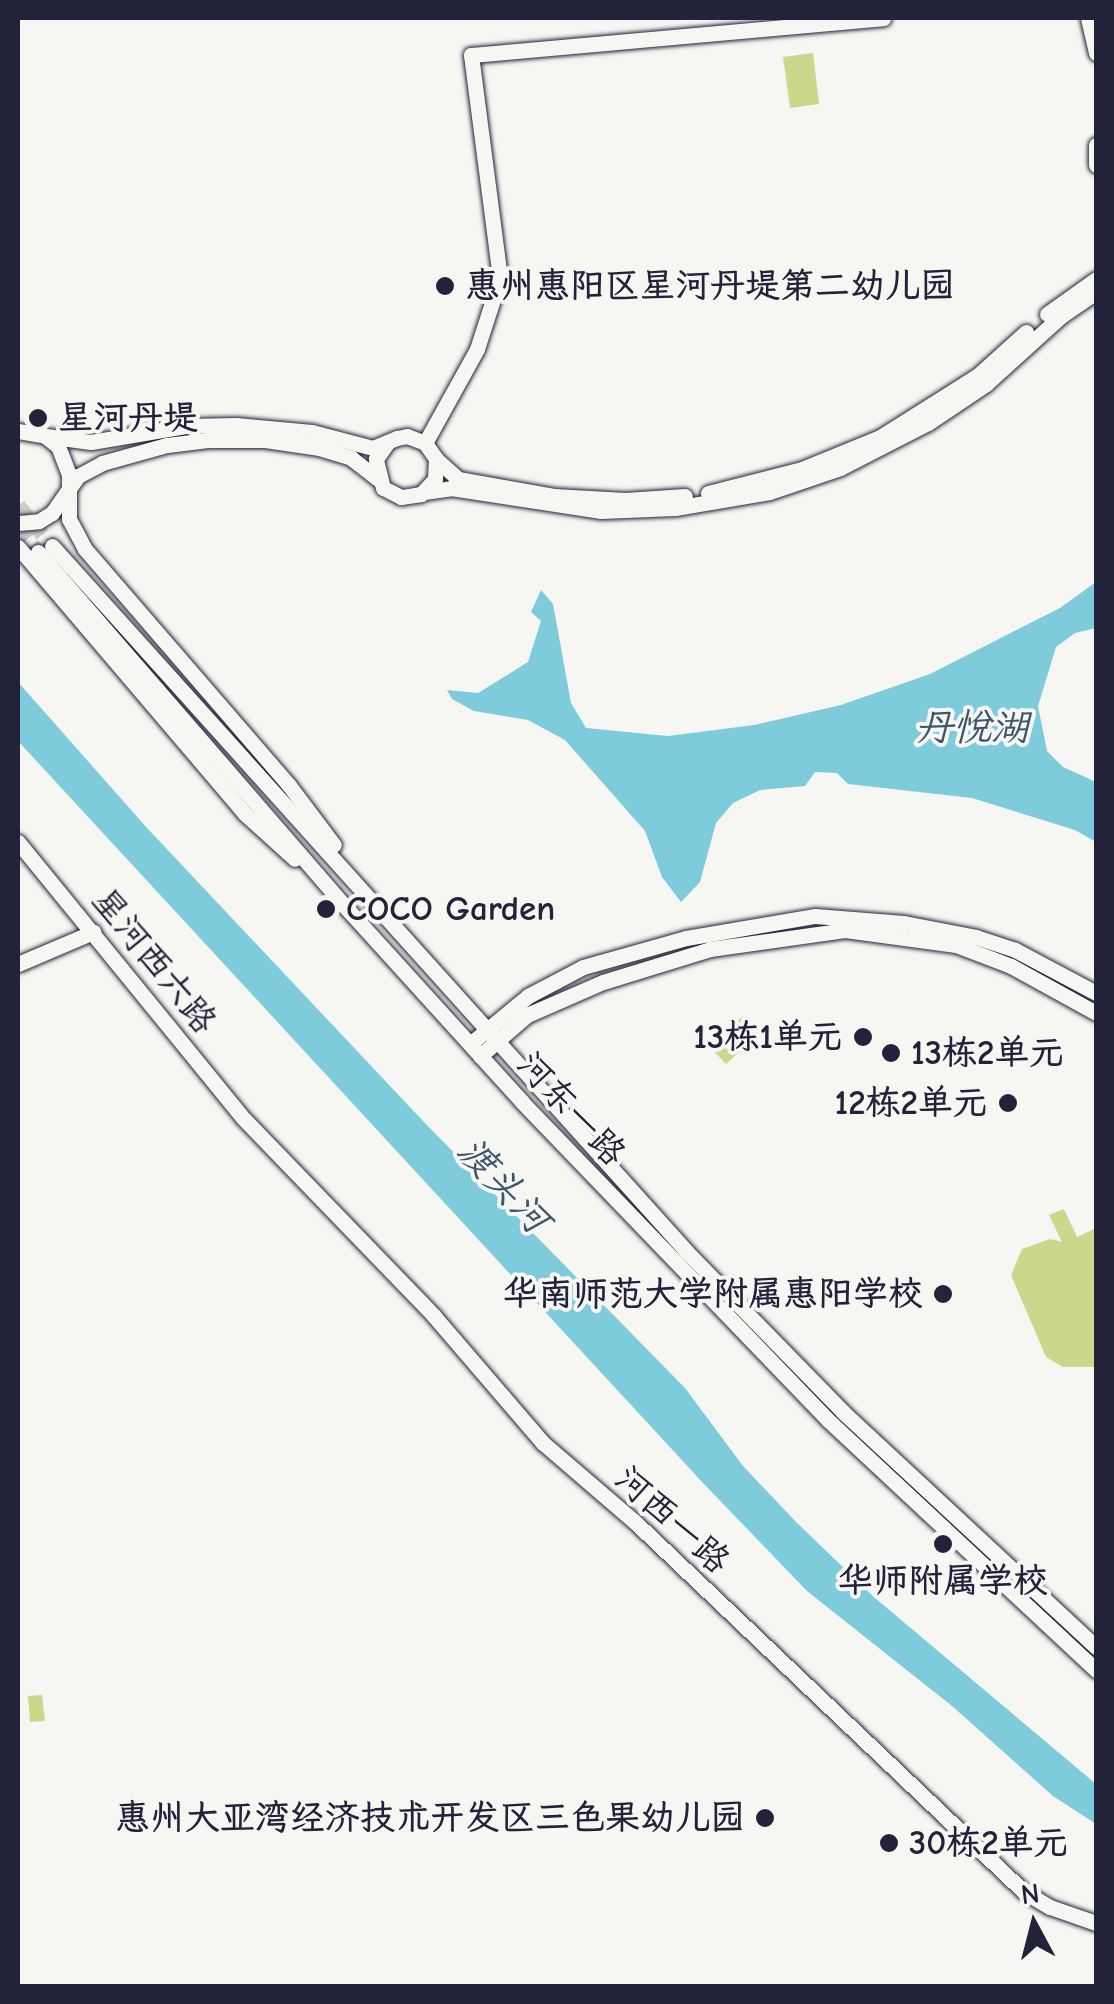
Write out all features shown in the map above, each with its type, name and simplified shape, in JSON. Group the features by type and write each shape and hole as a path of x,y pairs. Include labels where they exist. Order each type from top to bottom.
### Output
{"street":[{"path":"426,443 477,349 500,278 471,56 882,18"},
{"path":"1088,18 1096,52"},
{"path":"1096,145 1096,165"},
{"path":"18,431 91,442 186,426 236,425 312,432 364,447 406,436 426,443 436,459 458,478 554,496 624,500 724,491 843,455 880,437 977,376 1061,302 1096,279"},
{"path":"18,523 39,520 52,513 78,476 120,456 167,444 240,438 319,448 351,458 401,498 452,488 566,509 617,511 675,508 770,492 840,468 928,423 986,384 1061,316 1096,292"},
{"path":"45,436 66,460 72,528 84,550 308,810 368,893"},
{"path":"378,479 376,459 388,442"},
{"path":"424,492 435,479 436,459"},
{"path":"18,547 245,814 335,895"},
{"name":"河东一路","path":"1096,1647 843,1412 687,1252 368,893 45,550 335,895 475,1050 828,1420 1096,1670"},
{"name":"星河西六路","path":"18,842 244,1118"},
{"path":"475,1050 528,996 584,967 686,938 815,916 904,922 976,937 1015,950 1096,993"},
{"path":"494,1033 560,998 665,962 759,939 845,930 956,945 1011,966 1096,1012"},
{"path":"18,964 93,932"},
{"name":"河西一路","path":"244,1118 434,1316 543,1444 635,1522 1023,1890 1050,1907 1096,1923"}],"green space":[{"path":"813,53 819,104 790,108 783,57"},
{"path":"743,1016 759,1034 726,1064 709,1046"},
{"path":"1064,1209 1077,1237 1096,1228 1096,1367 1063,1367 1046,1357 1011,1275 1022,1249 1050,1239 1062,1242 1049,1215"},
{"path":"42,1695 45,1721 30,1722 28,1696"}],"water":[{"name":"丹悦湖","path":"1096,582 1096,628 1075,633 1056,647 1038,706 1047,751 1063,767 1096,782 1096,842 1075,830 972,798 848,784 837,773 815,772 805,786 760,790 733,803 716,823 700,882 681,902 662,877 645,831 565,740 528,720 474,711 452,699 447,690 478,693 528,662 541,621 531,612 541,590 553,604 571,703 586,728 668,736 754,725 841,705 930,674 1060,608"},
{"path":"18,682 147,828 423,1121 685,1388 743,1466 796,1522 875,1598 1096,1784 1096,1824 1053,1796 952,1706 807,1591 704,1484 18,741"}],"tunnel":[{"path":"18,505 52,546"},
{"path":"18,527 38,552"}],"place":[{"name":"惠州惠阳区星河丹堤第二幼儿园","path":"445,286"},
{"name":"星河丹堤","path":"38,418"},
{"name":"COCO Garden","path":"326,909"},
{"name":"13栋1单元","path":"863,1037"},
{"name":"13栋2单元","path":"891,1053"},
{"name":"12栋2单元","path":"1008,1103"},
{"name":"华南师范大学附属惠阳学校","path":"943,1294"},
{"name":"华师附属学校","path":"943,1544"},
{"name":"惠州大亚湾经济技术开发区三色果幼儿园","path":"765,1818"},
{"name":"30栋2单元","path":"889,1843"}],"water label":[{"name":"渡头河","path":"503,1186"}]}
